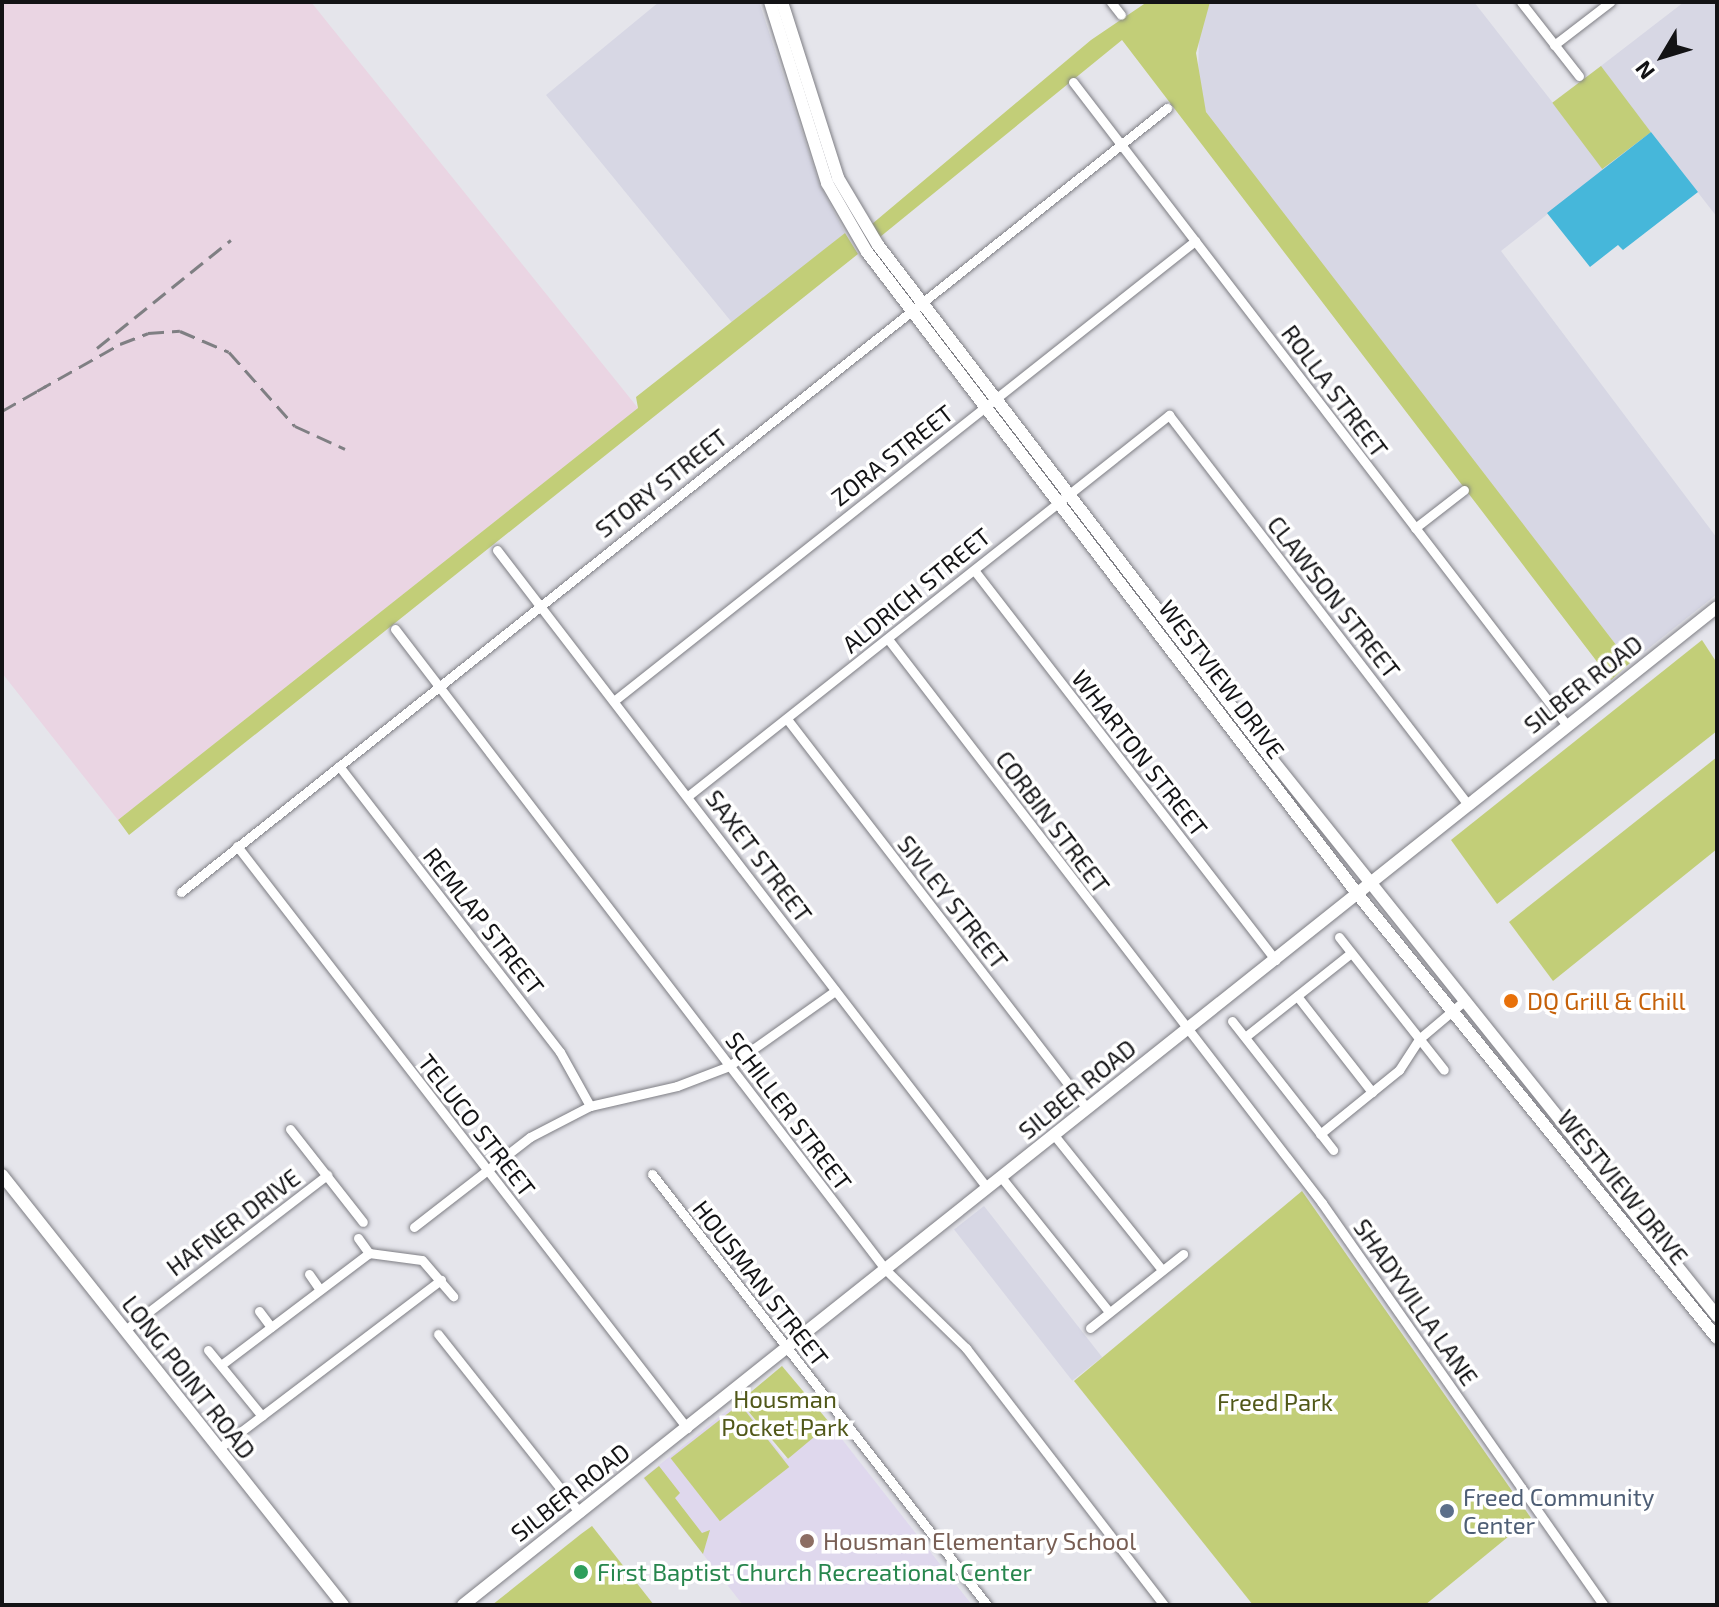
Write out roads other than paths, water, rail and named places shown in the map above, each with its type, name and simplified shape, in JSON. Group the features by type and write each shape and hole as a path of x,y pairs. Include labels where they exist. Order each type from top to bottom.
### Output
{"main road":[{"name":"WESTVIEW DRIVE","path":"770,2 827,183 867,252 917,307 992,402 1265,761 1359,896 1458,1006"},
{"name":"WESTVIEW DRIVE","path":"782,2 838,178 917,307"},
{"name":"SILBER ROAD","path":"463,1605 1087,1108 1372,886 1566,724 1717,607"},
{"name":"WESTVIEW DRIVE","path":"1265,761 1372,886 1458,1006 1589,1169 1717,1338"},
{"name":"WESTVIEW DRIVE","path":"1589,1169 1717,1316"},
{"name":"LONG POINT ROAD","path":"2,1175 343,1605"}],"street":[{"path":"1111,2 1121,15"},
{"path":"1521,2 1579,76"},
{"path":"1554,45 1610,2"},
{"name":"ROLLA STREET","path":"1073,82 1566,724"},
{"name":"STORY STREET","path":"181,892 439,688 539,604 1167,108"},
{"name":"ZORA STREET","path":"615,700 1195,241"},
{"name":"ALDRICH STREET","path":"688,796 1169,415"},
{"name":"CLAWSON STREET","path":"1169,415 1468,804"},
{"path":"1415,528 1464,490"},
{"name":"SAXET STREET","path":"497,550 987,1188"},
{"name":"WHARTON STREET","path":"974,570 1275,960"},
{"name":"SCHILLER STREET","path":"395,629 886,1270 966,1348 1164,1605"},
{"name":"CORBIN STREET","path":"888,639 1187,1029"},
{"name":"SIVLEY STREET","path":"787,719 1087,1108"},
{"name":"REMLAP STREET","path":"339,766 560,1052 590,1106"},
{"name":"TELUCO STREET","path":"237,846 687,1428"},
{"path":"1339,937 1444,1070"},
{"path":"1245,1037 1351,953"},
{"path":"414,1227 530,1137 590,1106 677,1086 729,1066 835,991"},
{"path":"1297,996 1372,1092"},
{"path":"1320,1134 1399,1070 1419,1039 1458,1006"},
{"path":"1232,1021 1333,1150"},
{"name":"SHADYVILLA LANE","path":"1187,1029 1322,1203 1604,1605"},
{"path":"290,1129 363,1222"},
{"path":"1054,1135 1162,1270"},
{"name":"HOUSMAN STREET","path":"652,1174 987,1605"},
{"name":"HAFNER DRIVE","path":"125,1330 327,1175"},
{"path":"1001,1177 1109,1312"},
{"path":"358,1238 369,1253"},
{"path":"221,1365 369,1253 422,1260 453,1296"},
{"path":"1090,1328 1183,1254"},
{"path":"309,1274 320,1290"},
{"path":"218,1449 441,1280"},
{"path":"259,1311 271,1327"},
{"path":"438,1334 580,1513"},
{"path":"208,1350 262,1416"}],"water":[{"path":"1651,132 1698,192 1623,250 1618,245 1590,267 1547,213"}],"railway":[{"path":"97,348 231,240"},
{"path":"37,391 120,344 148,333 180,331 229,352 295,426 345,449"},
{"path":"2,411 46,386"}],"place":[{"name":"DQ Grill & Chill","path":"1511,1001"},
{"name":"Freed Community Center","path":"1447,1511"},
{"name":"Housman Elementary School","path":"807,1541"},
{"name":"First Baptist Church Recreational Center","path":"581,1572"}],"park label":[{"name":"Freed Park","path":"1275,1402"},
{"name":"Housman Pocket Park","path":"785,1413"}]}
